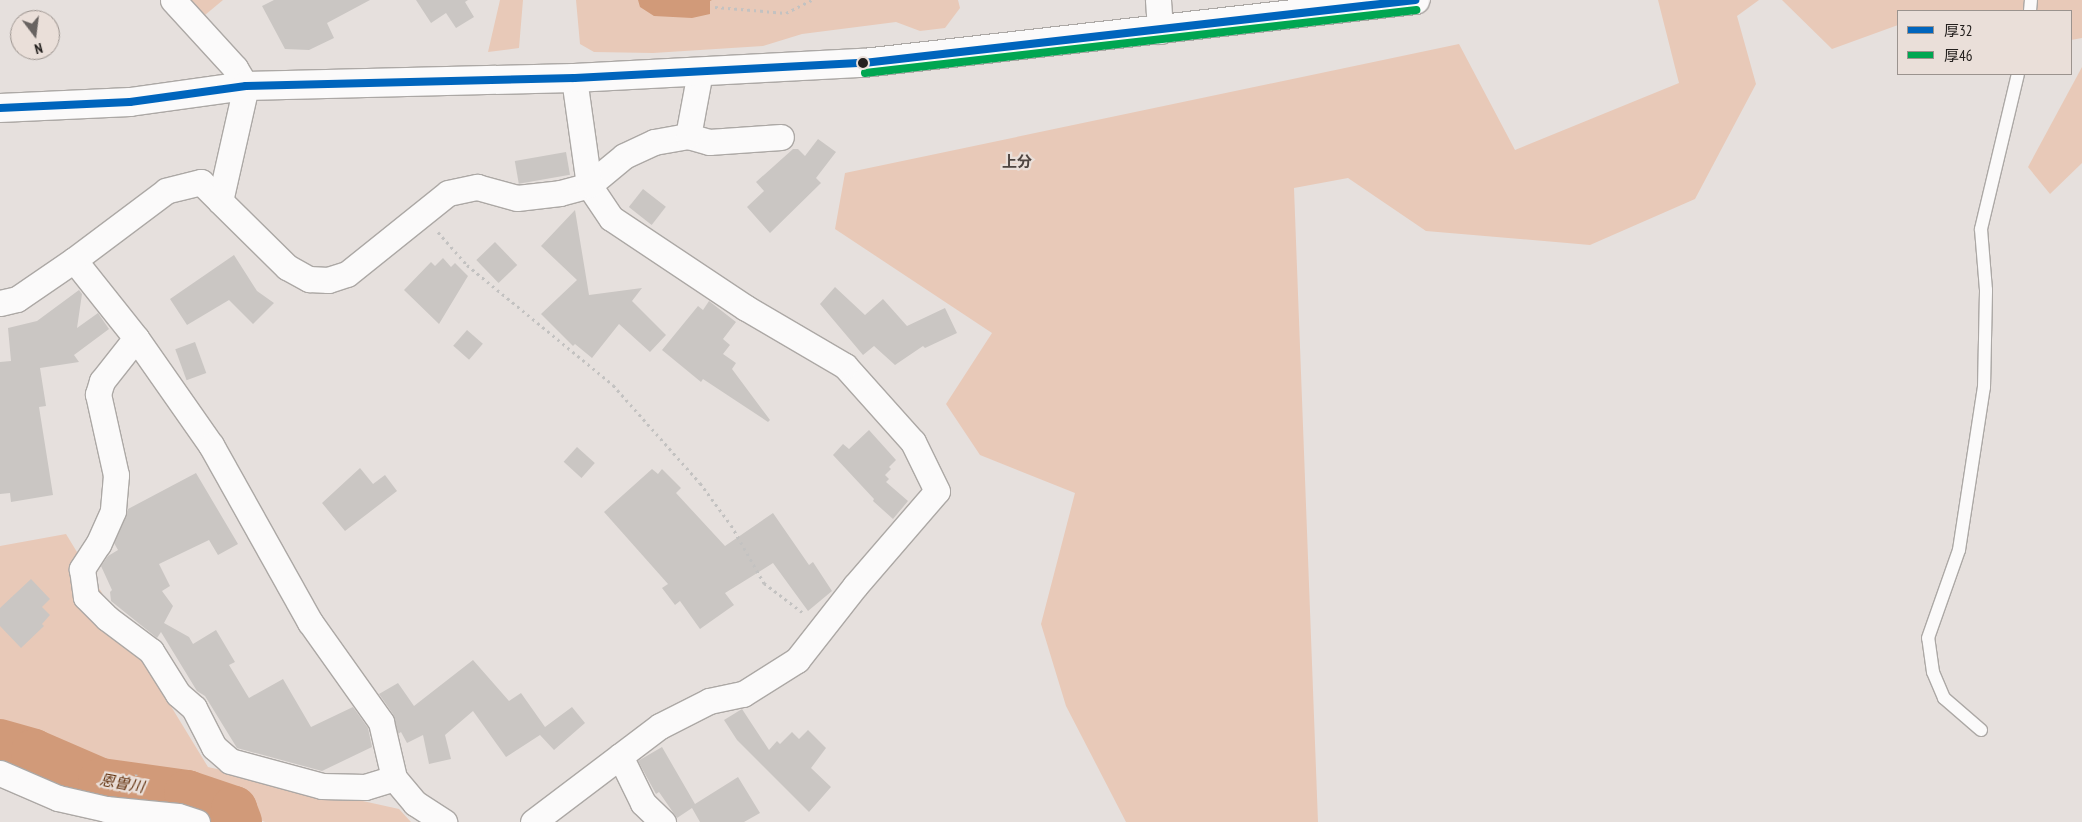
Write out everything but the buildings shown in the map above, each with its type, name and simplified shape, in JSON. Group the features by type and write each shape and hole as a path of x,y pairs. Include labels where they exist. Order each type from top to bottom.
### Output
{"street":[{"path":"173,0 236,68 246,86 220,201"},
{"path":"1158,0 1160,31"},
{"path":"0,108 130,102 246,86 574,78 864,63 1160,31 1416,0"},
{"path":"688,136 700,72"},
{"path":"533,822 660,726 709,701 743,694 797,660 938,491 913,442 845,366 754,314 611,218 589,185 574,78"},
{"path":"0,302 17,299 74,260 166,191 201,182 287,268 309,279 328,280 347,274 448,193 476,187 517,198 560,193 589,185 624,156 654,142 688,136 709,142 781,137"},
{"path":"74,260 136,338 211,445 310,622 381,722 394,778 415,803 444,822"},
{"path":"136,338 102,381 98,394 116,475 113,511 98,544 82,569 86,597 107,618 151,651 178,694 194,708 214,747 230,761 322,786 365,787 394,778"},
{"path":"620,756 643,803 663,822"},
{"path":"0,773 58,798 106,809 178,816 197,822"}],"lane":[{"path":"1981,730 1944,698 1933,672 1928,638 1959,550 1984,387 1986,290 1981,229 2018,75"}],"path":[{"path":"715,8 786,13 812,0"},
{"path":"421,214 467,266 613,385 700,483 730,525 764,583 823,627"}],"shaded area":[{"path":"188,0 223,0 205,15"},
{"path":"500,0 523,0 519,48 488,52"},
{"path":"576,0 958,0 960,8 945,28 920,31 896,22 802,34 763,46 653,53 594,52 580,44"},
{"path":"638,0 712,0 710,1 710,14 692,18 654,16 640,7"},
{"path":"1658,0 1759,0 1737,16 1756,84 1695,199 1590,245 1426,231 1348,178 1294,188 1318,822 1126,822 1066,706 1041,624 1075,493 980,455 946,404 992,333 835,229 845,173 1459,44 1515,150 1679,83"},
{"path":"1782,0 2082,0 2082,38 2072,40 2072,10 1897,10 1897,25 1832,49"},
{"path":"2082,67 2082,163 2050,194 2028,167"},
{"path":"66,534 208,767 399,809 411,822 265,822 66,743 0,723 0,546"}],"waterway":[{"name":"恩曽川","path":"0,742 34,752 101,781 187,793 234,809 239,822"}],"transit line":[{"name":"厚32","path":"0,108 130,102 246,86 574,78 864,63 1415,0"},
{"name":"厚46","path":"865,73 1416,10"}],"district":[{"name":"上分","path":"1017,162"}]}
